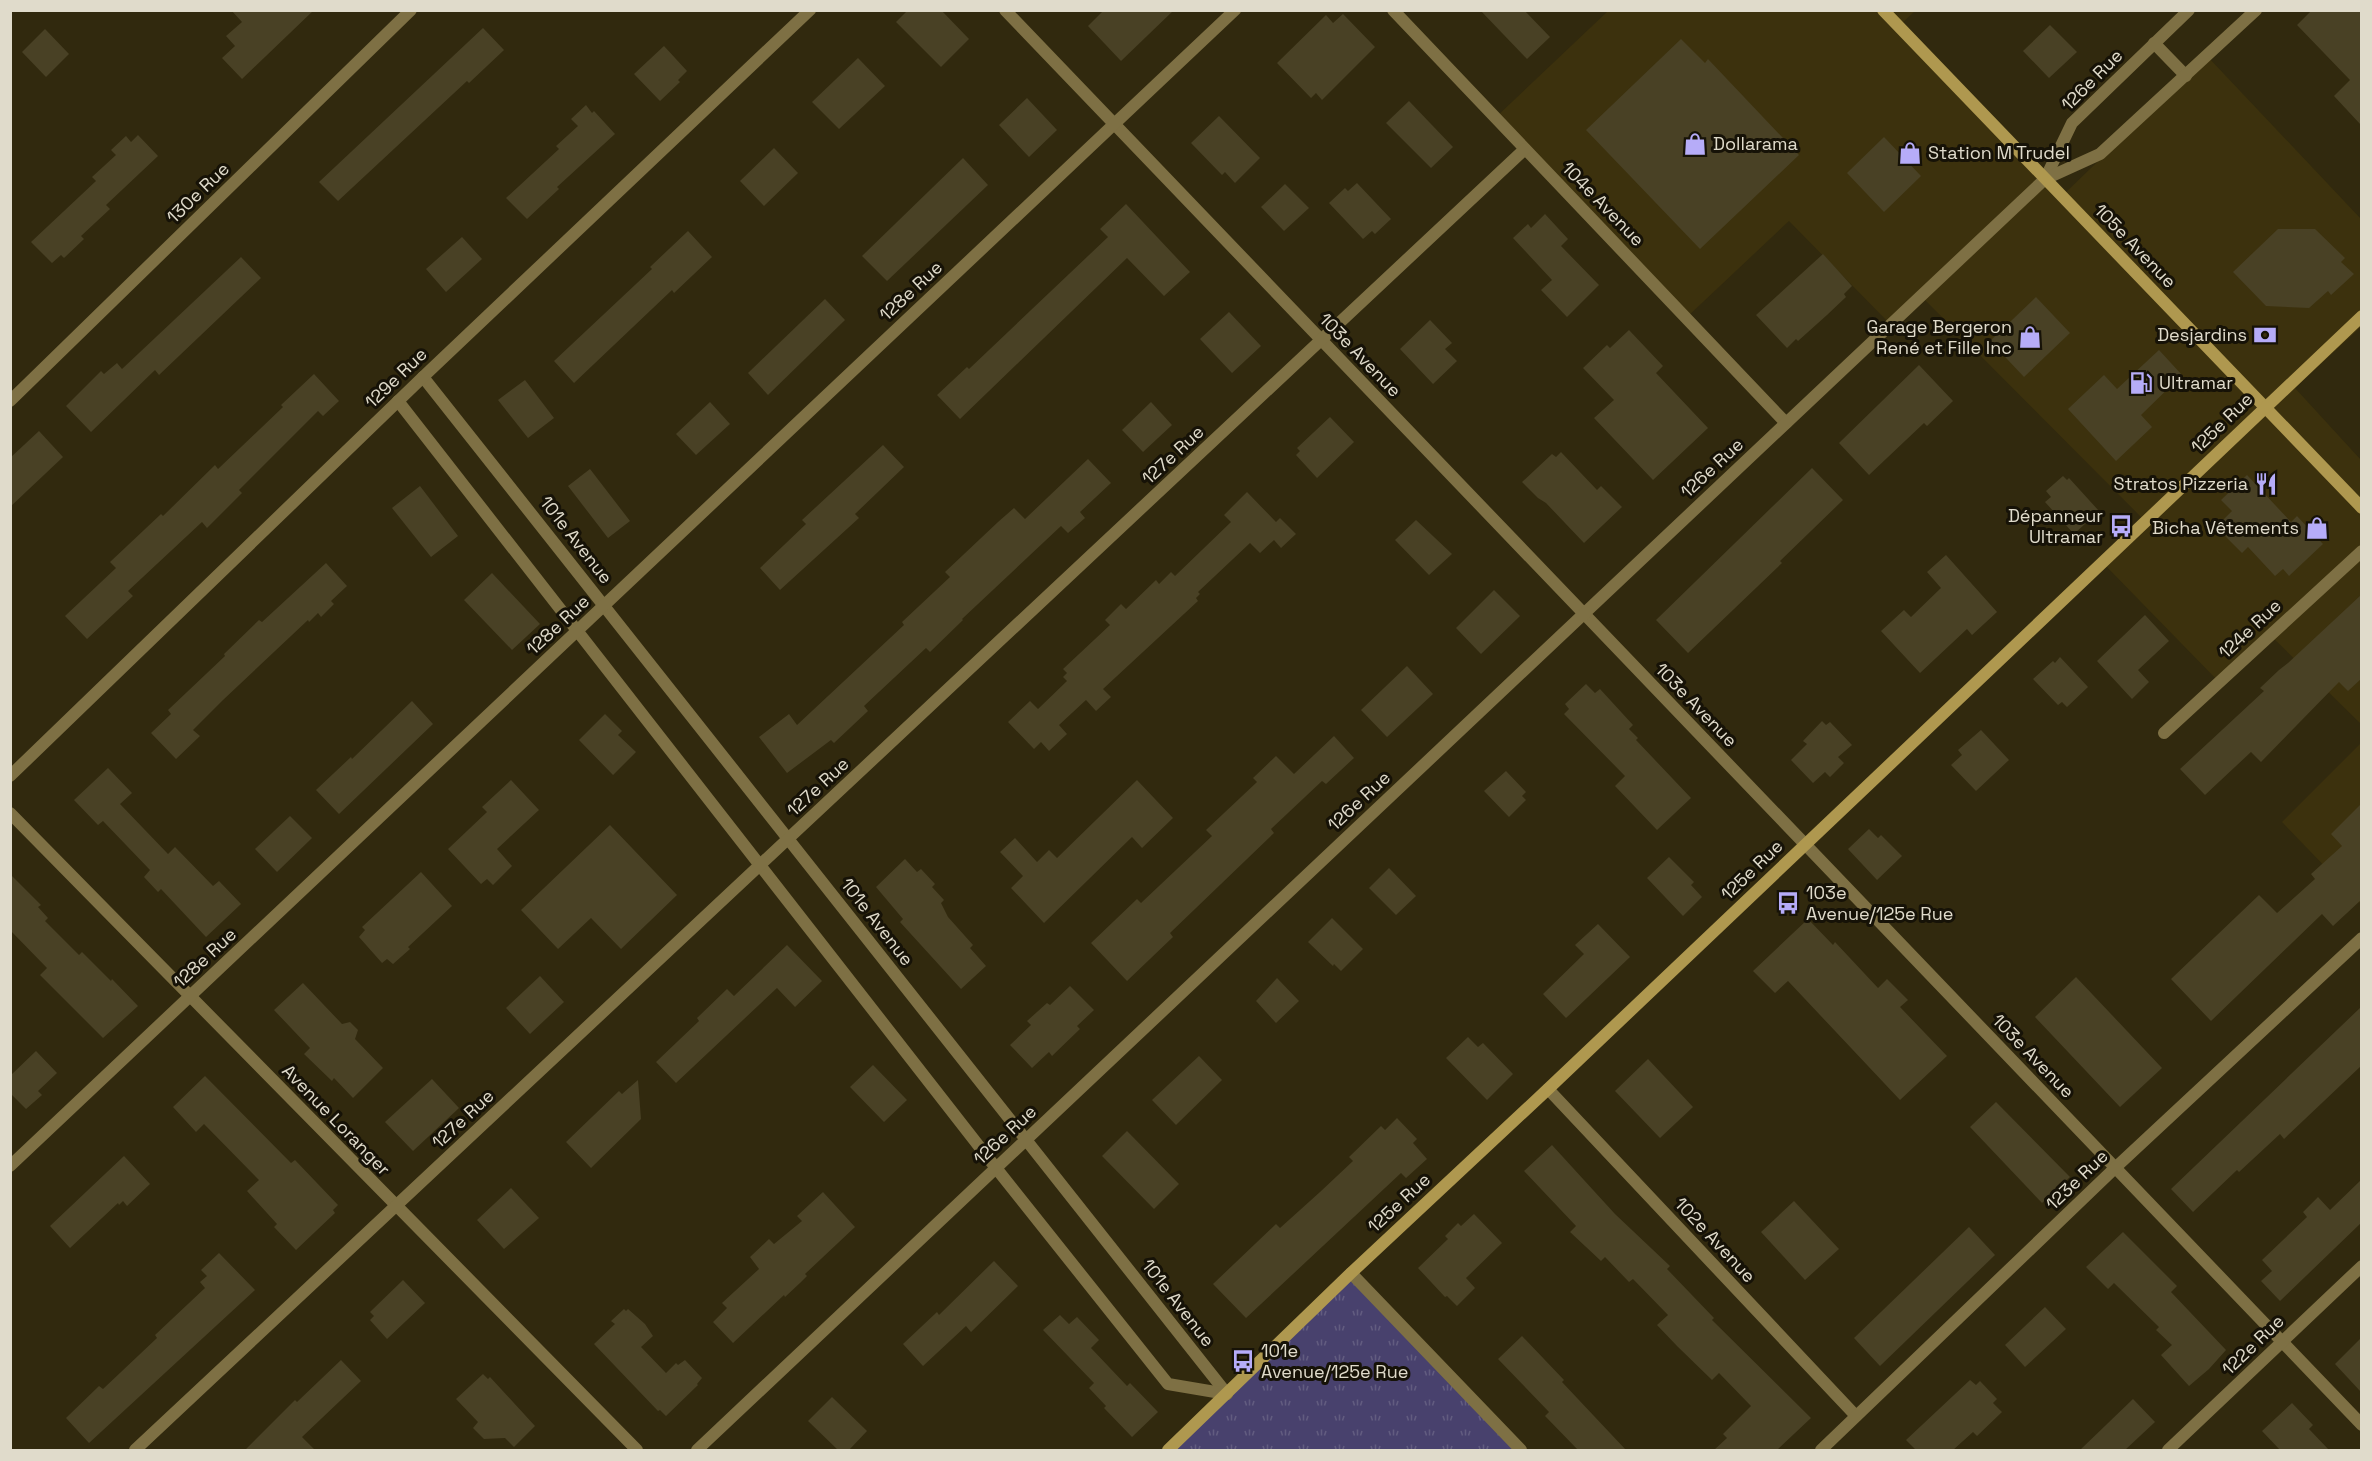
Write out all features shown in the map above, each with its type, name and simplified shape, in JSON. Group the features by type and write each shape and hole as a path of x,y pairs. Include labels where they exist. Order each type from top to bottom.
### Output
{"main road":[{"name":"105e Avenue","path":"1883,10 2361,508"},
{"name":"125e Rue","path":"1168,1450 1351,1273 1548,1089 2361,316"}],"street":[{"name":"130e Rue","path":"10,401 411,10"},
{"name":"129e Rue","path":"10,776 423,377 810,10"},
{"name":"103e Avenue","path":"1005,10 2361,1425"},
{"name":"128e Rue","path":"10,1166 1235,10"},
{"name":"104e Avenue","path":"1393,10 1786,423"},
{"name":"126e Rue","path":"2045,179 2072,123 2188,10"},
{"name":"126e Rue","path":"697,1450 2045,179 2100,154 2256,10"},
{"path":"2154,43 2186,76"},
{"name":"127e Rue","path":"135,1450 1525,149"},
{"name":"101e Avenue","path":"423,377 1227,1394"},
{"path":"398,401 996,1168 1168,1384 1227,1394"},
{"name":"124e Rue","path":"2164,733 2361,551"},
{"name":"Avenue Loranger","path":"10,813 637,1450"},
{"name":"123e Rue","path":"1821,1450 2115,1168 2361,938"},
{"name":"102e Avenue","path":"1548,1089 1856,1416"},
{"name":"122e Rue","path":"2168,1450 2361,1266"},
{"path":"1351,1273 1521,1450"}],"shaded area":[{"path":"1608,11 1915,11 1899,26 2062,196 2207,56 2361,219 2361,327 2295,388 2361,460 2361,724 2270,635 2219,682 2102,562 2145,521 1921,296 1891,325 1789,221 1686,318 1495,118"},
{"path":"2361,743 2361,904 2282,822"}],"green space":[{"path":"1351,1273 1521,1450 1168,1450"}],"building":[{"path":"231,10 314,10 242,79 222,58 235,46 226,36 242,22"},
{"path":"908,10 941,10 969,39 941,67 896,22"},
{"path":"1104,10 1174,10 1121,61 1088,26"},
{"path":"1480,10 1524,10 1550,37 1527,59"},
{"path":"2312,10 2361,10 2361,125 2334,96 2350,80 2297,25"},
{"path":"1343,14 1375,47 1322,100 1316,93 1311,98 1277,63 1326,15 1333,23"},
{"path":"2050,25 2077,52 2049,78 2023,51"},
{"path":"483,28 504,50 469,83 467,81 338,201 319,182"},
{"path":"45,29 69,54 46,77 22,52"},
{"path":"1681,39 1705,63 1708,59 1799,155 1700,249 1586,130"},
{"path":"664,46 687,71 678,80 680,82 660,101 634,74"},
{"path":"858,58 885,86 839,129 812,102"},
{"path":"1027,98 1057,130 1029,157 999,125"},
{"path":"1409,101 1453,147 1431,168 1386,123"},
{"path":"586,105 615,134 557,187 559,189 527,219 506,198 559,149 556,146 578,126 571,119"},
{"path":"1219,116 1260,158 1235,183 1225,172 1222,175 1191,143"},
{"path":"138,135 158,156 106,205 110,209 81,236 84,239 64,258 61,255 52,263 31,242 96,181 92,177 116,155 111,150 126,136 131,142"},
{"path":"1884,137 1921,176 1884,212 1847,173"},
{"path":"774,148 798,173 764,206 740,181"},
{"path":"963,158 988,185 887,281 862,256"},
{"path":"1357,183 1391,219 1375,234 1372,231 1363,239 1329,203 1345,188 1348,191"},
{"path":"1285,184 1309,208 1284,231 1261,207"},
{"path":"1126,204 1190,272 1164,296 1127,258 960,419 937,395 967,367 969,369 1108,237 1100,229"},
{"path":"1545,214 1568,239 1561,246 1599,285 1567,317 1541,290 1552,280 1513,238 1528,224 1531,228"},
{"path":"2278,229 2315,229 2345,258 2341,262 2354,274 2331,295 2328,291 2309,308 2266,306 2233,272"},
{"path":"688,231 712,257 674,293 672,290 574,383 554,361 652,269 650,267"},
{"path":"462,237 482,259 446,292 426,269"},
{"path":"1823,254 1852,286 1844,294 1846,297 1798,341 1796,339 1787,348 1756,315"},
{"path":"241,257 261,278 159,375 155,370 91,432 66,406 101,371 104,374 117,363 122,369"},
{"name":"Garage Bergeron René et Fille Inc","path":"2036,297 2070,333 2024,377 1990,341"},
{"path":"825,299 845,320 768,395 748,373"},
{"path":"1229,312 1261,346 1232,373 1200,339"},
{"path":"1430,320 1452,343 1445,349 1457,361 1433,384 1400,349"},
{"path":"1629,330 1663,366 1656,373 1708,428 1653,480 1594,418 1614,400 1583,368 1607,345 1610,348"},
{"path":"2159,350 2182,375 2141,415 2152,427 2116,461 2068,409 2104,375 2117,389"},
{"path":"1919,365 1953,401 1927,426 1924,423 1869,475 1839,443"},
{"path":"314,374 339,401 323,416 318,411 239,490 242,493 207,528 202,522 128,591 133,596 87,639 65,616 116,568 110,562 161,514 163,516 215,465 218,469"},
{"path":"525,380 554,418 528,438 498,400"},
{"path":"710,402 730,424 696,455 676,434"},
{"path":"1151,402 1172,425 1143,452 1122,430"},
{"path":"1330,417 1354,442 1317,478 1296,455 1300,451 1297,448"},
{"path":"39,431 63,457 10,507 10,458"},
{"path":"883,445 904,467 855,514 859,518 780,590 760,568 806,524 802,520"},
{"path":"1561,452 1597,490 1601,486 1622,507 1584,543 1546,503 1522,482 1552,454 1556,457"},
{"path":"1088,459 1111,483 1080,512 1085,518 1068,533 1061,526 930,652 926,648 864,706 868,711 834,743 831,740 787,773 759,737 789,714 797,725 904,625 902,622 950,577 945,572 998,522 1014,508 1025,519"},
{"path":"1812,468 1843,500 1780,561 1782,563 1688,653 1656,620"},
{"path":"590,469 630,521 608,538 568,486"},
{"path":"2247,475 2291,522 2297,516 2323,544 2289,576 2283,569 2275,576 2248,547 2242,553 2216,527 2232,511 2221,500"},
{"path":"2063,476 2067,480 2069,478 2099,511 2074,534 2045,502 2051,497 2046,491"},
{"path":"420,486 458,536 431,557 392,508"},
{"path":"1247,492 1276,522 1280,518 1296,534 1281,548 1274,540 1260,553 1250,543 1198,592 1200,594 1196,598 1198,601 1103,689 1111,697 1096,711 1086,700 1059,725 1067,734 1049,751 1041,742 1034,749 1008,722 1030,701 1038,709 1067,681 1063,677 1067,673 1063,669 1110,625 1105,620 1121,604 1126,609 1156,580 1159,584 1171,572 1175,576 1231,522 1224,515"},
{"path":"1416,520 1452,554 1429,575 1395,540"},
{"path":"1946,555 1997,612 1972,635 1967,629 1920,673 1881,631 1904,610 1911,617 1941,588 1927,572"},
{"path":"326,563 347,586 331,601 334,604 321,617 318,613 309,622 308,620 223,700 193,730 200,736 176,759 151,733 171,714 168,710 259,620 262,622"},
{"path":"492,573 540,624 512,650 464,600"},
{"path":"1494,590 1520,616 1481,654 1456,628"},
{"path":"2361,595 2361,679 2348,691 2339,682 2261,762 2251,752 2205,795 2180,769 2264,691 2260,688"},
{"path":"2145,615 2169,641 2138,670 2149,682 2132,699 2097,661"},
{"path":"2060,657 2088,687 2067,707 2062,702 2058,705 2033,679"},
{"path":"1407,666 1433,694 1387,737 1361,710"},
{"path":"1586,684 1595,693 1600,689 1633,725 1629,729 1638,738 1636,740 1691,798 1657,830 1615,786 1625,776 1564,714 1569,709 1565,704"},
{"path":"412,701 433,724 339,814 316,790"},
{"path":"605,714 622,731 618,735 636,752 613,775 579,740"},
{"path":"1822,721 1826,725 1830,722 1852,745 1838,757 1844,763 1830,777 1825,772 1813,783 1791,760 1807,744 1803,741"},
{"path":"1981,730 2009,760 1976,791 1951,765 1962,755 1958,750"},
{"path":"1334,736 1354,758 1326,784 1322,781 1271,829 1274,833 1170,933 1173,937 1127,981 1091,943 1137,899 1141,903 1212,836 1206,830 1257,782 1253,778 1276,756 1294,774"},
{"path":"108,768 132,793 120,804 168,854 175,847 213,886 219,881 241,904 206,937 161,889 158,892 144,877 150,870 103,821 98,825 74,800"},
{"path":"1506,771 1526,792 1522,796 1526,800 1509,817 1484,791"},
{"path":"511,780 539,810 497,849 512,866 493,885 487,879 481,884 448,849 487,812 482,807"},
{"path":"1137,780 1173,818 1142,848 1132,837 1044,923 1011,888 1023,876 1000,852 1015,838 1037,862 1049,850 1057,858"},
{"path":"2361,804 2361,900 2333,926 2322,914 2211,1021 2171,979 2259,895 2277,913 2315,879 2311,874 2342,846 2331,834"},
{"path":"290,816 312,838 277,872 255,849"},
{"path":"610,825 677,895 621,949 591,918 558,949 521,910"},
{"path":"1869,829 1878,838 1881,835 1902,856 1877,880 1848,849"},
{"path":"1669,857 1694,882 1691,885 1702,897 1683,916 1647,878"},
{"path":"905,859 917,872 921,869 935,884 932,887 944,900 941,903 948,917 973,945 970,948 986,966 961,989 900,922 903,919 876,887"},
{"path":"1389,868 1416,896 1396,915 1369,888"},
{"path":"421,872 452,906 393,964 387,959 382,963 359,937 365,930 362,927"},
{"path":"10,874 41,905 38,907 48,918 45,921 79,955 82,952 111,981 112,979 138,1006 103,1038 40,975 47,968 10,930"},
{"path":"1332,918 1363,949 1341,971 1308,942"},
{"path":"1808,919 1833,945 1835,942 1878,988 1887,979 1908,1000 1900,1007 1947,1056 1900,1100 1788,981 1775,993 1753,971"},
{"path":"1598,924 1630,957 1566,1018 1543,994 1584,954 1575,945"},
{"path":"787,945 822,981 795,1007 777,988 676,1083 656,1062 699,1021 697,1018 727,989 734,996"},
{"path":"540,976 564,1002 530,1034 506,1008"},
{"path":"2076,977 2162,1068 2120,1107 2035,1017"},
{"path":"1277,978 1299,1001 1276,1023 1256,1001"},
{"path":"303,983 342,1024 350,1022 358,1030 355,1039 383,1068 353,1098 334,1078 332,1081 304,1054 310,1048 274,1010"},
{"path":"1070,986 1094,1010 1077,1026 1080,1029 1052,1056 1049,1052 1032,1068 1010,1045 1031,1025 1027,1021 1047,1003 1050,1005"},
{"path":"2361,1007 2361,1066 2284,1139 2280,1134 2239,1172 2237,1170 2193,1212 2171,1189"},
{"path":"1468,1037 1478,1047 1483,1043 1513,1074 1487,1100 1446,1058"},
{"path":"36,1051 57,1073 38,1091 42,1095 26,1109 10,1093 10,1076"},
{"path":"1199,1056 1222,1080 1176,1125 1152,1100"},
{"path":"1648,1059 1693,1107 1660,1138 1615,1091"},
{"path":"873,1065 907,1100 884,1122 850,1087"},
{"path":"205,1076 291,1163 295,1160 338,1205 333,1210 335,1213 296,1250 274,1227 277,1224 247,1191 259,1180 204,1124 196,1132 173,1107"},
{"path":"432,1079 459,1108 413,1151 385,1122"},
{"path":"638,1080 641,1119 591,1168 566,1142 619,1091 622,1094"},
{"path":"1996,1102 2070,1177 2042,1203 1970,1127"},
{"path":"1397,1118 1417,1139 1413,1143 1427,1159 1406,1178 1401,1173 1246,1318 1213,1284 1276,1224 1280,1228 1353,1161 1349,1157 1381,1126 1385,1130"},
{"path":"1127,1131 1179,1184 1154,1209 1102,1156"},
{"path":"1552,1145 1615,1214 1670,1266 1667,1269 1714,1318 1712,1320 1811,1418 1777,1450 1714,1450 1727,1438 1723,1434 1751,1406 1719,1373 1712,1380 1657,1325 1668,1315 1633,1279 1629,1282 1605,1257 1601,1261 1570,1232 1576,1226 1524,1171"},
{"path":"124,1156 150,1184 127,1206 123,1201 119,1205 118,1203 70,1248 50,1226"},
{"path":"2361,1180 2361,1223 2280,1301 2261,1281 2272,1271 2262,1260 2307,1217 2303,1212 2318,1197 2330,1210"},
{"path":"511,1188 539,1218 504,1249 477,1220"},
{"path":"823,1192 855,1227 805,1274 807,1276 800,1283 733,1343 713,1322 727,1308 722,1303 759,1269 750,1257 769,1239 774,1244 802,1221 797,1216"},
{"path":"1794,1201 1839,1249 1805,1280 1761,1232"},
{"path":"1474,1214 1502,1243 1466,1278 1475,1288 1457,1306 1447,1296 1445,1297 1418,1268 1448,1239 1445,1236 1458,1223 1461,1226"},
{"path":"1969,1227 1995,1255 1880,1366 1854,1338"},
{"path":"2123,1232 2177,1286 2171,1292 2226,1350 2189,1386 2161,1355 2172,1345 2156,1330 2159,1327 2114,1283 2108,1289 2086,1267"},
{"path":"219,1253 255,1290 89,1443 66,1418 99,1386 103,1389 205,1288 200,1282 207,1276 201,1270"},
{"path":"994,1261 1018,1286 971,1332 966,1326 923,1366 903,1344 937,1312 939,1315"},
{"path":"403,1280 425,1303 387,1339 370,1320 374,1316 370,1312"},
{"path":"2045,1307 2066,1329 2025,1367 2005,1345"},
{"path":"624,1309 626,1311 628,1309 645,1324 653,1336 641,1347 666,1373 676,1363 678,1365 685,1360 702,1378 698,1385 666,1416 660,1410 658,1411 594,1344 615,1324 611,1321"},
{"path":"1060,1315 1069,1324 1077,1317 1099,1340 1091,1348 1127,1386 1130,1383 1158,1412 1132,1437 1104,1408 1106,1406 1089,1388 1094,1383 1043,1330"},
{"path":"1522,1336 1626,1450 1578,1450 1545,1416 1549,1412 1498,1359"},
{"path":"2361,1338 2361,1392 2335,1364"},
{"path":"341,1360 361,1381 302,1437 315,1450 245,1450 295,1400 297,1402"},
{"path":"483,1374 488,1379 490,1377 535,1426 514,1447 505,1438 484,1439 473,1428 478,1422 456,1399"},
{"path":"1970,1380 1976,1385 1980,1381 1997,1399 1993,1403 2002,1412 1977,1436 1973,1432 1953,1450 1916,1450 1906,1440"},
{"path":"832,1397 867,1431 849,1450 838,1450 808,1421"},
{"path":"2133,1399 2155,1422 2125,1450 2080,1450"},
{"path":"2292,1403 2313,1425 2309,1429 2329,1450 2280,1450 2262,1431"}],"place":[{"name":"Dollarama","path":"1695,144"},
{"name":"Station M Trudel","path":"1910,153"},
{"name":"Desjardins","path":"2265,335"},
{"name":"Garage Bergeron René et Fille Inc","path":"2030,337"},
{"name":"Ultramar","path":"2141,383"},
{"name":"Stratos Pizzeria","path":"2266,484"},
{"name":"Dépanneur Ultramar","path":"2121,526"},
{"name":"Bicha Vêtements","path":"2317,528"},
{"name":"103e Avenue/125e Rue","path":"1788,903"},
{"name":"101e Avenue/125e Rue","path":"1243,1361"}]}
